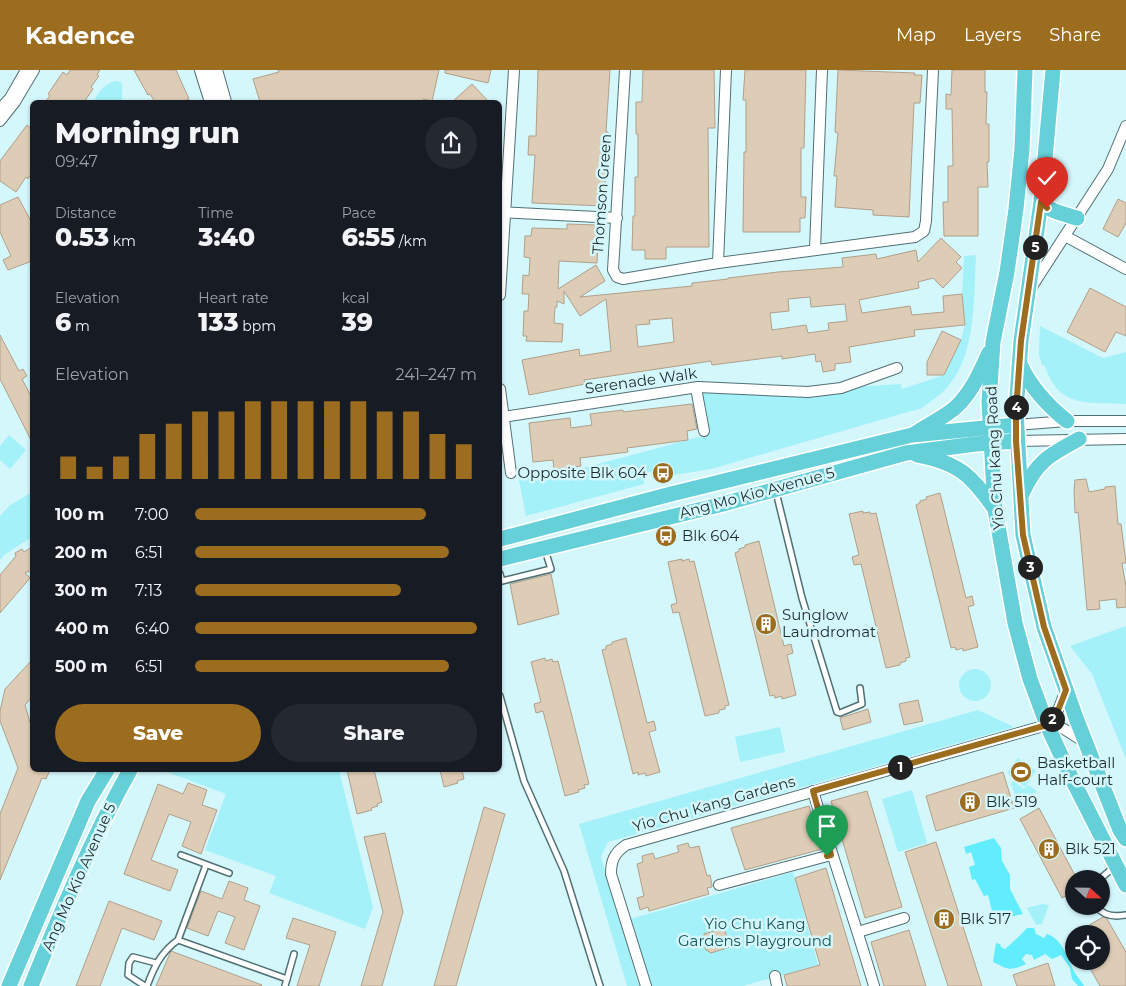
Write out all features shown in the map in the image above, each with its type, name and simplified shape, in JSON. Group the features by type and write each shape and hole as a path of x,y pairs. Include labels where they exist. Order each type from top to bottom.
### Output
{"main road":[{"path":"202,70 211,100"},
{"path":"215,70 223,100"},
{"name":"Yio Chu Kang Road","path":"1025,70 1022,149 1016,209 1007,272 993,342 989,402 995,508 1015,623 1030,679 1047,725 1126,885"},
{"name":"Yio Chu Kang Road","path":"1053,70 1041,202 1019,363 1016,441 1023,535 1044,627 1086,743 1120,830 1126,839"},
{"path":"1041,202 1047,208 1076,218"},
{"path":"912,435 955,408 961,402 975,384 993,342"},
{"path":"1019,363 1034,390 1067,421"},
{"name":"Ang Mo Kio Avenue 5","path":"502,538 671,494 912,435 1016,425"},
{"path":"1021,495 1031,475 1042,462 1054,452 1079,439"},
{"name":"Ang Mo Kio Avenue 5","path":"502,558 723,504 906,453 991,442 1016,441"},
{"path":"906,453 931,458 964,472 975,481 995,508"},
{"name":"Ang Mo Kio Avenue 5","path":"10,986 88,801 106,772"},
{"name":"Ang Mo Kio Avenue 5","path":"31,986 70,889 107,811 129,772"}],"street":[{"path":"0,110 10,98 26,70"},
{"path":"0,120 15,102 34,70"},
{"path":"514,70 502,212 617,218"},
{"name":"Thomson Green","path":"625,70 613,270 617,277 626,278 718,263 915,237 924,231 933,70"},
{"path":"718,263 726,70"},
{"path":"815,250 822,70"},
{"path":"1028,293 1108,169 1122,152 1126,126"},
{"path":"1065,236 1126,269"},
{"name":"Serenade Walk","path":"503,417 696,388 808,392 842,388 897,368"},
{"path":"696,388 704,431"},
{"path":"502,408 511,473"},
{"path":"1016,425 1067,421 1126,421"},
{"path":"1016,441 1126,439"},
{"path":"1066,690 1059,708 1047,725 1064,728 1086,743"},
{"name":"Yio Chu Kang Gardens","path":"646,986 611,874 612,860 619,850 630,843 1047,725"},
{"name":"Yio Chu Kang Gardens","path":"813,791 831,855 858,932 874,986"},
{"path":"719,886 831,855"},
{"path":"858,932 904,918"}],"lane":[{"path":"775,488 802,598 837,712 840,713 862,704 860,688"},
{"path":"502,581 550,570 544,547"},
{"path":"502,703 524,781 564,871 600,986"},
{"path":"181,855 229,874"},
{"path":"156,963 133,957 128,963 128,975 146,986 156,963 168,947 178,940 206,865"},
{"path":"1110,870 1115,866"},
{"path":"1110,915 1118,917 1126,915"},
{"path":"178,940 287,980"},
{"path":"285,986 294,954"}],"green space":[{"path":"116,81 121,82 122,100 95,100 102,88"},
{"path":"976,255 972,323 964,357 958,372 949,385 922,408 711,469 674,475 671,466 644,474 644,484 526,516 519,480 583,468 703,436 698,387 841,388 901,384 902,389 944,375 961,340 965,325 962,294 964,256"},
{"path":"1040,326 1103,358 1126,352 1126,404 1077,400 1058,390 1045,366 1042,365 1039,354"},
{"path":"9,435 26,450 10,469 0,460 0,446"},
{"path":"30,493 30,538 4,555 0,560 0,516 9,506"},
{"path":"1126,626 1126,759 1092,674 1070,646"},
{"path":"975,669 981,670 986,674 990,679 990,691 986,696 981,700 975,701 969,700 964,696 960,691 959,685 960,679 964,674 969,670"},
{"path":"978,710 1014,727 608,842 601,857 639,986 627,986 579,824"},
{"path":"780,727 785,752 740,762 735,737"},
{"name":"Basketball Half-court","path":"1018,758 1036,771 1025,787 1007,773"},
{"path":"167,772 339,772 373,907 365,929 269,893 276,876 205,850 226,794"},
{"path":"1013,781 1024,789 1028,785 1037,791 1019,805 1011,784"},
{"path":"912,790 927,843 898,852 882,799"},
{"name":"Yio Chu Kang Gardens Playground","path":"793,872 818,965 743,986 645,986 627,920"},
{"path":"1042,904 1049,905 1042,924 1036,925 1027,908"}],"shaded area":[{"path":"994,838 1001,848 1002,861 1010,875 1010,889 1023,914 999,919 1000,924 993,926 988,917 993,915 988,895 984,896 975,879 972,880 969,867 975,865 971,852 966,854 964,847"},
{"path":"1027,928 1034,928 1036,934 1044,938 1047,934 1058,941 1065,952 1065,961 1061,955 1052,959 1045,954 1034,960 1032,955 1026,954 1022,959 1026,964 1012,969 993,962 996,943 1005,949"},
{"path":"1070,970 1074,970 1084,986 1078,986 1072,979"}],"building":[{"path":"70,70 100,70 97,75 99,76 91,87 93,89 85,100 47,100 50,96 48,94 63,72 67,75"},
{"path":"134,70 176,70 189,99 154,100 150,94 148,95"},
{"path":"278,70 439,70 432,100 259,100 253,79 279,72"},
{"path":"445,70 491,70 488,83 445,73"},
{"path":"538,70 610,70 604,206 532,203 535,155 528,155 529,136 536,136"},
{"path":"643,70 714,70 715,128 708,128 709,247 666,247 666,259 645,259 645,250 632,250 633,216 635,216 635,177 638,177 636,102 642,102"},
{"path":"745,70 806,70 804,148 801,148 801,197 806,197 805,218 800,218 800,232 743,232 744,152 746,152 746,100 743,100"},
{"path":"838,70 915,73 914,75 922,75 920,103 914,103 909,217 873,215 873,210 835,207 837,176 834,176 838,133 835,132"},
{"path":"952,70 985,70 985,92 987,92 986,124 989,124 988,187 978,187 978,236 944,236 943,202 948,202 948,166 953,166 952,109 946,109 946,94 951,95"},
{"path":"472,84 487,100 454,100"},
{"path":"27,125 30,127 30,176 28,179 26,177 16,192 0,181 0,161"},
{"path":"18,197 30,219 30,262 8,270 3,260 11,256 0,232 0,205"},
{"path":"1118,199 1126,203 1126,223 1118,237 1103,229"},
{"path":"567,224 596,225 595,241 598,241 597,263 559,261 558,289 596,265 605,281 580,297 692,286 692,283 778,272 843,267 842,258 876,254 877,259 916,250 918,262 941,238 961,257 956,262 962,268 943,288 933,278 918,282 919,288 859,300 862,313 910,306 912,315 944,312 943,296 962,294 965,325 914,330 915,336 849,347 851,362 835,364 835,370 823,372 821,361 816,362 815,354 782,359 782,356 712,365 711,361 584,380 585,384 529,395 522,360 579,349 580,356 611,351 606,299 580,316 564,291 564,304 557,301 554,323 563,324 562,342 526,341 527,336 523,336 524,311 528,311 529,294 522,294 523,275 529,276 530,258 524,257 525,236 531,236 532,228 567,229","holes":["810,297 811,307 845,304 847,321 828,323 829,330 808,333 806,325 772,330 770,313 789,311 788,299","672,318 674,342 638,347 636,325 650,324 649,320"]},
{"path":"1090,288 1126,307 1126,336 1116,332 1105,352 1067,332"},
{"path":"942,331 961,340 944,375 927,375 927,362"},
{"path":"0,335 19,371 23,369 27,376 22,379 30,394 30,438 0,379"},
{"path":"692,404 697,429 687,431 688,440 627,448 628,452 580,458 581,466 554,470 553,460 533,462 529,423 570,418 571,428 592,425 590,414"},
{"path":"1086,479 1089,492 1115,486 1118,524 1121,524 1126,563 1122,563 1126,587 1126,607 1117,608 1116,599 1099,601 1100,609 1087,610 1078,512 1075,513 1074,491 1075,480"},
{"path":"940,493 966,598 972,596 974,605 968,607 978,647 963,651 963,648 956,650 955,647 951,648 916,505 920,501 927,499 926,497"},
{"path":"863,511 863,513 876,513 910,657 906,658 906,661 900,663 900,665 886,668 861,564 854,565 852,557 859,555 849,514"},
{"name":"Sunglow Laundromat","path":"759,541 784,646 791,644 793,653 787,655 796,695 782,699 782,696 775,698 774,695 770,696 735,553 745,547 745,545"},
{"path":"30,548 30,571 25,573 30,578 0,613 0,575 16,556 15,553 22,549 24,552"},
{"path":"682,559 682,561 689,559 690,562 694,561 729,705 725,706 725,709 719,710 719,713 705,716 679,612 673,613 671,605 677,603 668,562"},
{"path":"551,574 559,614 518,625 510,584"},
{"path":"626,638 647,723 654,721 656,730 649,732 660,772 646,776 645,773 638,775 638,772 633,774 602,650 606,649 606,646 612,644 612,642"},
{"path":"545,658 546,661 552,659 553,662 558,661 589,784 584,785 585,788 578,790 579,792 565,796 543,711 536,713 534,704 541,702 531,662"},
{"path":"30,662 30,699 25,705 30,722 30,772 49,772 46,779 42,778 0,880 0,814 18,768 0,721 0,711 5,689"},
{"path":"918,700 923,721 904,725 899,704"},
{"path":"868,709 871,722 843,730 840,718"},
{"path":"347,772 374,772 382,802 377,804 378,806 371,808 372,810 357,814"},
{"path":"440,772 462,772 464,779 444,787"},
{"name":"Blk 519","path":"1003,772 1014,808 936,831 926,796"},
{"path":"188,783 207,790 202,805 217,810 201,854 182,846 191,822 169,814 151,860 178,870 170,891 124,874 158,784 183,794"},
{"path":"867,791 902,907 865,918 831,801"},
{"path":"809,806 822,849 745,870 731,828"},
{"path":"484,807 505,814 456,986 434,986"},
{"name":"Blk 521","path":"1039,808 1072,870 1065,870 1065,896 1062,898 1020,819"},
{"path":"385,833 403,912 382,986 361,986 383,912 364,837"},
{"name":"Blk 517","path":"936,842 982,986 948,986 905,852"},
{"path":"688,843 690,848 699,846 707,876 710,875 712,887 707,888 709,894 649,911 648,907 640,910 637,898 644,896 637,864 643,862 642,856 653,853 655,859 679,852 677,846"},
{"path":"826,868 861,986 787,986 784,975 820,965 795,878"},
{"path":"229,881 248,888 244,900 260,906 244,950 225,943 235,917 218,911 208,936 187,928 201,891 222,899"},
{"path":"109,901 162,921 154,940 122,928 100,986 76,986"},
{"path":"1103,917 1107,919 1126,952 1126,986 1100,986 1091,970 1110,970 1110,925 1089,925"},
{"path":"293,918 336,932 319,986 297,986 310,945 286,938"},
{"path":"724,928 730,947 711,953 706,950 703,942 704,934"},
{"path":"909,930 926,986 884,986 871,942"},
{"path":"171,951 262,985 156,986"},
{"path":"1048,963 1055,986 1017,986 1013,975"}],"place":[{"name":"Opposite Blk 604","path":"663,473"},
{"name":"Blk 604","path":"666,536"},
{"name":"Sunglow Laundromat","path":"766,624"},
{"name":"Basketball Half-court","path":"1021,772"},
{"name":"Blk 519","path":"970,802"},
{"name":"Blk 521","path":"1049,849"},
{"name":"Blk 517","path":"944,919"}],"route":[{"path":"827,856 831,855 813,791 1047,725 1059,708 1066,690 1044,627 1023,535 1016,441 1021,341 1041,202 1047,208"}]}
